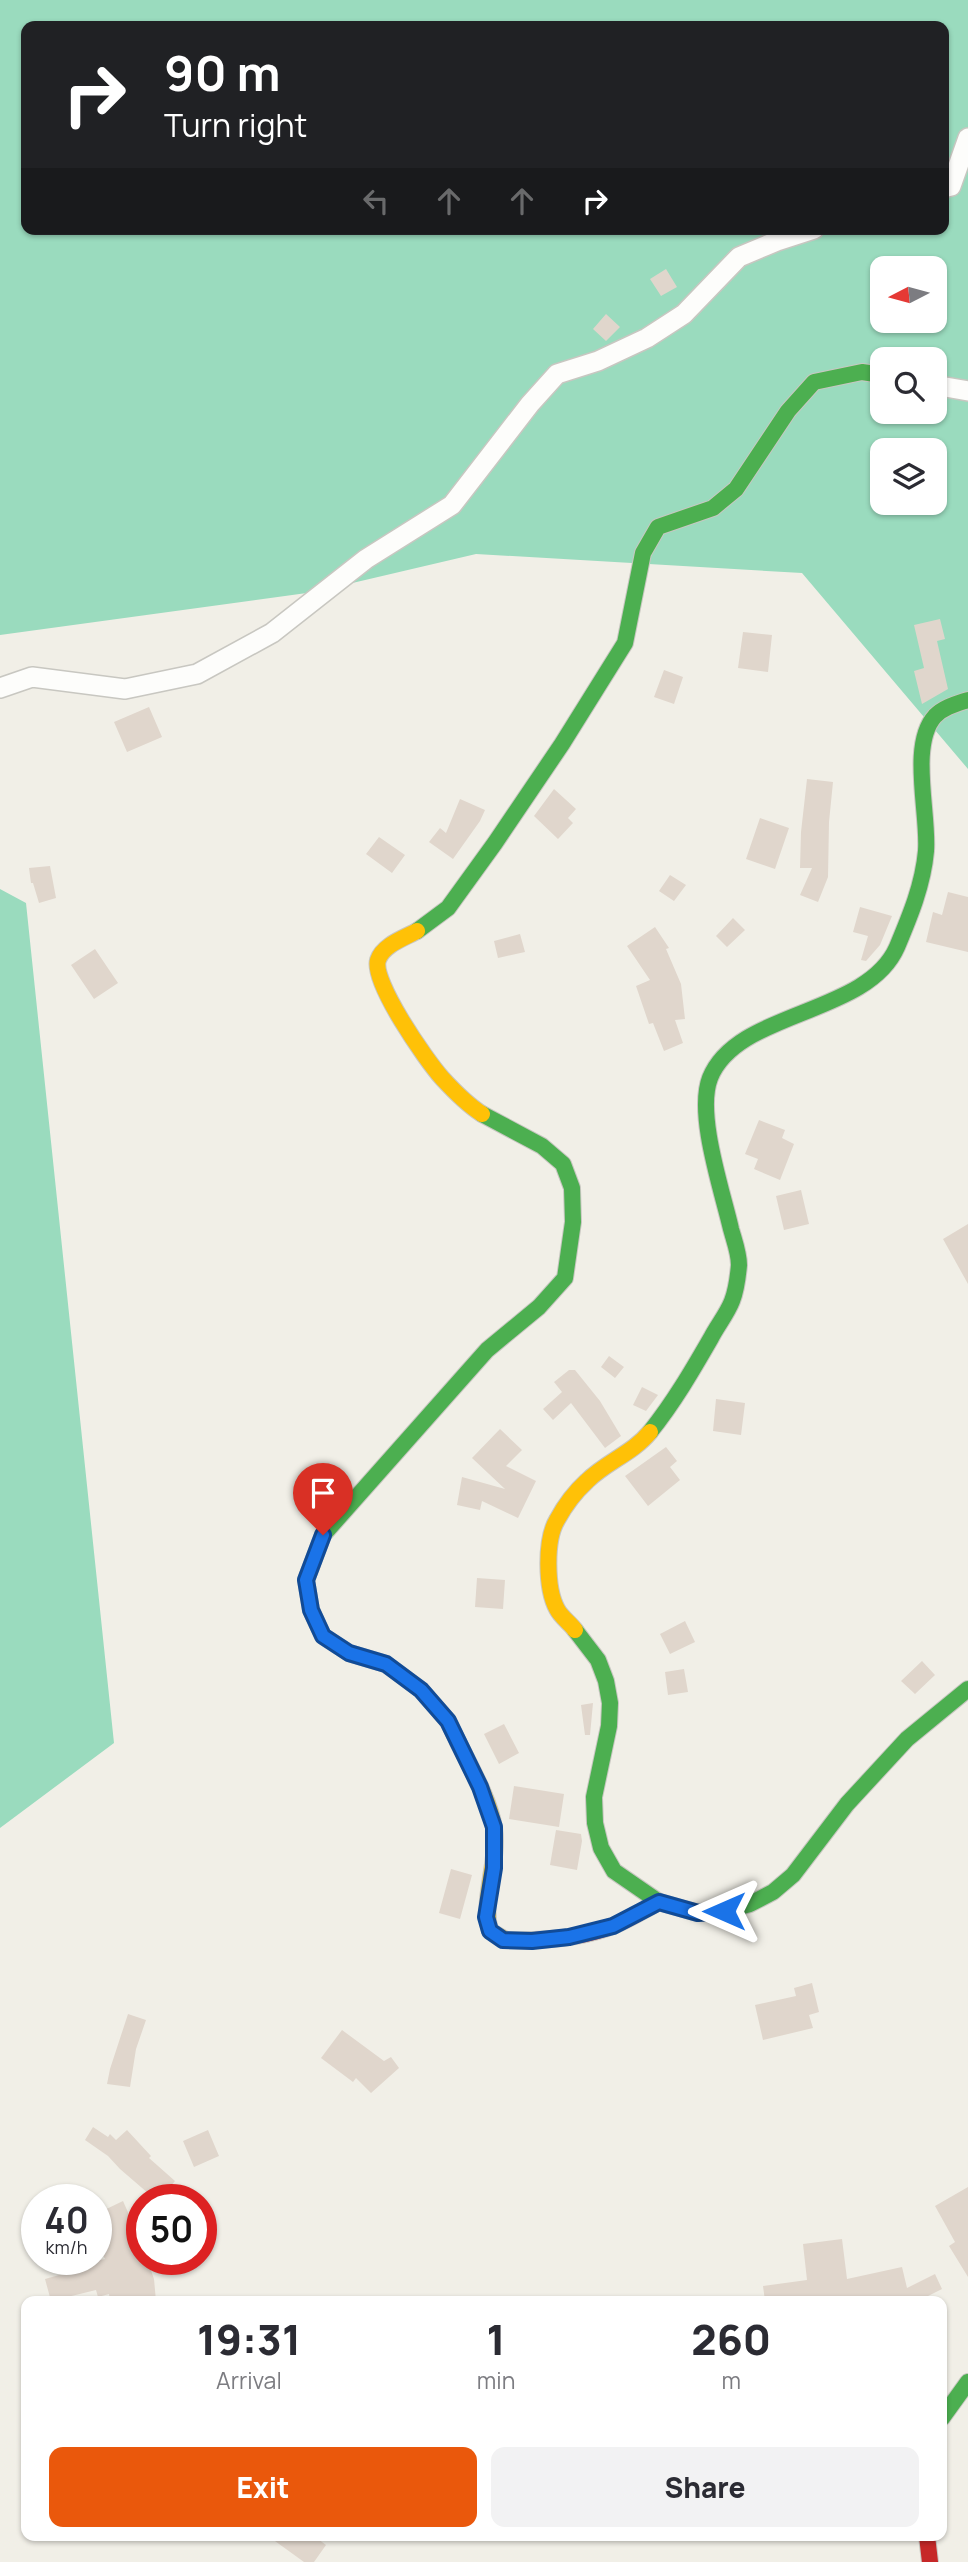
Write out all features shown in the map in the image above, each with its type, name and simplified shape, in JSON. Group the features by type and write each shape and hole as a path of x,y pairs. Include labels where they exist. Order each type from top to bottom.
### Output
{"street":[{"path":"949,186 968,138"},
{"path":"0,688 32,677 125,689 197,674 272,633 366,559 452,505 530,404 557,374 598,361 647,338 684,314 740,257 796,235"},
{"path":"659,1902 613,1926 569,1937 532,1941 503,1940 490,1931 486,1917 494,1868 494,1827 480,1787 448,1721 421,1690 386,1664 349,1653 323,1636 311,1610 306,1580 323,1535 487,1350 539,1307 565,1278 573,1222 572,1188 563,1164 542,1146 479,1113 440,1076 390,1002 378,976 378,961 387,947 423,928 448,908 562,744 625,643 634,612 643,552 658,527 713,508 736,489 788,411 814,382 862,372 870,373"},
{"path":"947,387 968,391"},
{"path":"968,700 940,712 927,728 923,738 922,778 927,816 924,866 912,914 891,959 867,983 746,1039 728,1052 714,1070 705,1098 705,1113 739,1263 732,1301 674,1402 641,1443 587,1481 556,1521 550,1543 549,1577 557,1609 586,1642 598,1660 606,1681 610,1703 609,1726 594,1797 594,1823 601,1848 614,1871 659,1902 698,1913 724,1911 750,1904 773,1892 793,1875 847,1804 907,1739 968,1689"},
{"path":"947,2411 968,2382"},
{"path":"928,2541 930,2562"}],"green space":[{"path":"0,0 968,0 968,769 802,573 476,554 314,592 0,635"},
{"path":"0,889 26,903 114,1743 0,1828"}],"building":[{"path":"666,269 677,287 661,296 650,279"},
{"path":"606,314 620,327 606,341 593,329"},
{"path":"940,619 945,639 937,641 948,689 922,704 914,671 924,668 914,625"},
{"path":"743,632 772,635 768,672 738,668"},
{"path":"664,670 683,677 674,704 654,697"},
{"path":"149,707 162,737 127,752 114,722"},
{"path":"807,779 833,782 828,877 818,902 800,895 812,868 800,868"},
{"path":"554,789 576,809 568,818 573,823 558,839 534,816"},
{"path":"460,799 485,810 453,859 429,842 440,828 446,833"},
{"path":"760,818 789,828 775,869 746,859"},
{"path":"379,837 405,855 392,873 366,854"},
{"path":"50,866 56,898 39,903 31,883 29,868"},
{"path":"670,875 686,885 674,901 659,891"},
{"path":"948,892 968,897 968,952 926,942 933,912 942,915"},
{"path":"860,907 892,916 880,945 866,961 861,960 868,936 853,932"},
{"path":"733,918 745,930 727,947 716,936"},
{"path":"655,927 669,948 666,949 681,984 685,1019 675,1020 683,1043 664,1051 653,1023 649,1024 636,986 650,980 627,946"},
{"path":"520,934 525,952 498,958 494,941"},
{"path":"95,949 118,983 94,999 71,965"},
{"path":"759,1120 785,1130 782,1138 794,1144 780,1180 754,1169 758,1159 745,1154"},
{"path":"801,1190 809,1224 784,1230 776,1196"},
{"path":"968,1224 968,1284 943,1239"},
{"path":"609,1356 624,1367 615,1378 601,1367"},
{"path":"569,1370 575,1370 600,1401 621,1436 605,1448 571,1403 553,1420 543,1409 562,1392 554,1382"},
{"path":"642,1387 658,1395 646,1411 633,1405"},
{"path":"716,1399 745,1403 741,1435 713,1431"},
{"path":"500,1429 522,1450 506,1466 536,1481 518,1518 482,1501 480,1510 457,1505 462,1477 505,1489 472,1458"},
{"path":"666,1447 677,1461 670,1467 680,1480 648,1506 625,1476"},
{"path":"477,1578 505,1580 503,1609 475,1607"},
{"path":"685,1621 695,1642 670,1654 660,1634"},
{"path":"922,1661 935,1675 915,1694 901,1681"},
{"path":"684,1669 688,1692 668,1695 665,1672"},
{"path":"593,1703 590,1735 585,1735 581,1705"},
{"path":"504,1724 519,1753 499,1764 484,1734"},
{"path":"514,1786 564,1794 559,1827 509,1819"},
{"path":"556,1830 581,1834 577,1870 550,1865"},
{"path":"451,1869 472,1875 460,1919 439,1913"},
{"path":"812,1983 819,2012 809,2015 813,2028 763,2040 755,2005 796,1996 794,1988"},
{"path":"128,2014 146,2020 136,2049 130,2087 107,2084 110,2069"},
{"path":"342,2030 384,2061 391,2057 399,2068 371,2093 356,2078 353,2082 321,2058"},
{"path":"93,2127 108,2137 110,2134 116,2140 127,2130 151,2156 149,2158 175,2181 172,2184 137,2184 108,2156 85,2140"},
{"path":"208,2130 219,2156 194,2167 183,2141"},
{"path":"968,2187 968,2277 949,2246 955,2242 935,2206"},
{"path":"123,2201 126,2208 126,2275 153,2275 156,2296 98,2296 96,2290 71,2296 50,2296 45,2279 59,2275 112,2275 112,2206"},
{"path":"842,2239 847,2279 902,2267 907,2288 935,2274 942,2289 928,2296 764,2296 763,2286 807,2280 803,2244"},
{"path":"275,2541 321,2541 326,2545 314,2562 304,2562"}],"traffic: fast":[{"path":"417,931 448,908 495,843 562,744 625,643 643,553 658,527 713,508 736,489 788,411 814,382 862,372 870,373"},
{"path":"650,1432 682,1386 725,1315 737,1283 738,1256 708,1131 706,1111 710,1078 725,1056 746,1039 859,987 881,970 897,947 915,900 926,851 922,762 927,729 939,713 968,700"},
{"path":"458,1742 448,1721 421,1690 386,1664 349,1653 323,1636 311,1610 306,1580 323,1535 487,1350 539,1307 565,1278 573,1222 572,1188 563,1164 542,1146 482,1114"},
{"path":"575,1630 598,1660 610,1703 609,1726 594,1797 595,1823 601,1848 614,1871 659,1902 698,1913 724,1911 750,1904 773,1892 793,1875 847,1804 907,1739 968,1689"},
{"path":"947,2411 968,2382"}],"traffic: slow":[{"path":"417,931 384,950 378,960 383,985 401,1020 434,1069 482,1114"},
{"path":"575,1630 559,1612 553,1600 548,1564 553,1529 563,1510 583,1485 602,1468 636,1446 650,1432"},
{"path":"458,1742 492,1818 495,1841 488,1919 490,1931 506,1940"}],"traffic: jam":[{"path":"506,1940 547,1939 602,1930 659,1902"},
{"path":"928,2541 930,2562"}],"route":[{"path":"323,1535 306,1580 311,1610 323,1636 349,1653 386,1664 421,1690 448,1721 480,1787 494,1827 494,1868 486,1917 490,1931 503,1940 532,1941 569,1937 613,1926 659,1902 698,1913 724,1911"}]}
